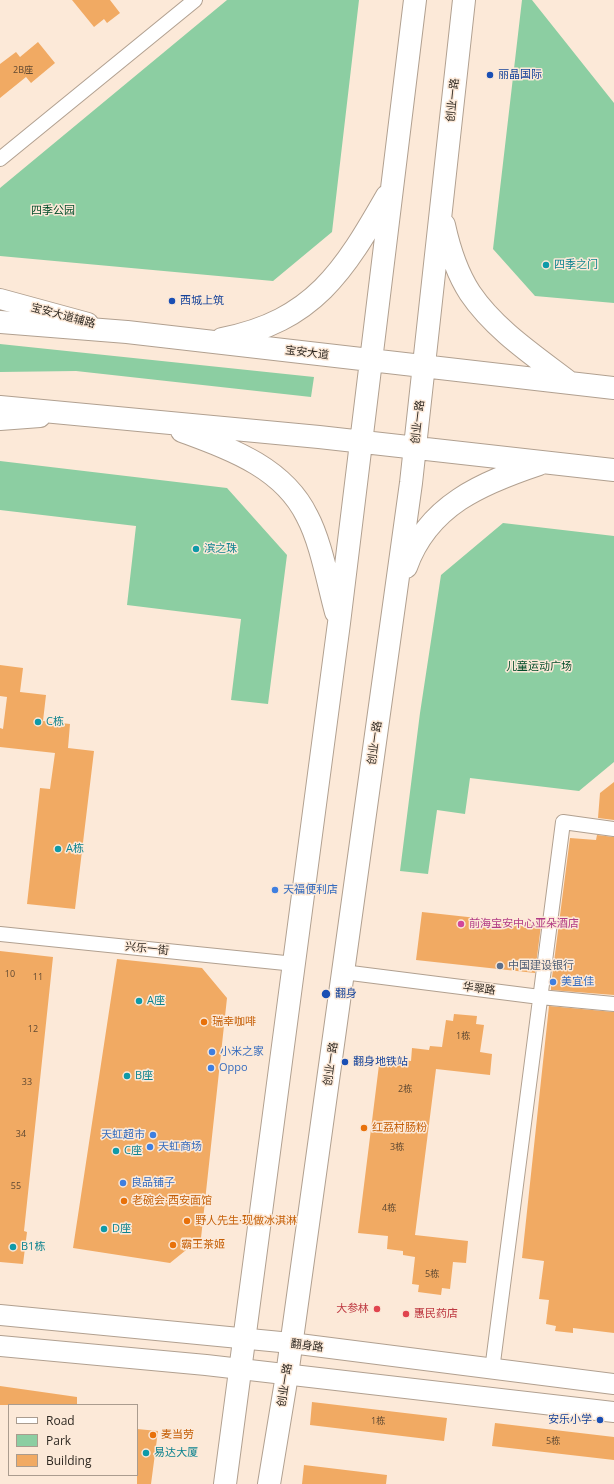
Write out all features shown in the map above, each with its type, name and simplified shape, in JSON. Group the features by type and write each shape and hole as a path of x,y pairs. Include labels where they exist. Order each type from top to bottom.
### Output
{"main road":[{"path":"225,1484 339,623 415,0"},
{"name":"创业一路","path":"269,1484 292,1343 396,594 425,367 464,0"},
{"path":"206,342 240,334 274,323 317,295 337,275 350,257 393,186"},
{"path":"441,212 446,235 462,280 481,308 514,340 580,384 614,383"},
{"name":"宝安大道辅路","path":"0,299 126,332"},
{"name":"宝安大道","path":"0,322 126,332 614,388"},
{"path":"0,407 155,421 415,449 546,461 614,470"},
{"path":"0,420 89,416"},
{"path":"155,421 244,457 273,473 291,492 308,516 339,623"},
{"path":"396,594 408,560 419,539 433,521 451,504 468,493 497,478 546,461"},
{"name":"翻身路","path":"0,1315 292,1343 492,1370 614,1384"},
{"path":"0,1346 241,1369 287,1376 614,1412"}],"street":[{"path":"0,159 195,0"},
{"path":"492,1370 563,822 614,829"},
{"name":"兴乐一街","path":"0,934 295,964"},
{"name":"华翠路","path":"343,972 540,997 614,1004"},
{"path":"220,1484 231,1444"}],"green space":[{"name":"四季公园","path":"227,0 359,0 332,232 273,281 0,256 0,188"},
{"path":"522,0 532,0 614,103 614,303 535,296 493,249"},
{"path":"0,344 314,377 311,397 76,371 0,372"},
{"path":"0,461 227,488 287,555 268,704 231,700 241,619 127,605 136,526 0,510"},
{"name":"儿童运动广场","path":"503,523 614,536 614,762 579,791 470,778 465,814 437,810 428,874 400,871 420,713 441,575"}],"building":[{"path":"72,0 110,0 120,13 107,23 104,19 94,27"},
{"path":"38,42 55,63 31,83 26,77 0,98 0,64 16,52 20,57"},
{"path":"0,665 23,668 20,692 46,695 43,721 70,724 68,748 94,751 75,909 27,904 40,788 50,789 55,753 0,747 0,728 3,729 7,697 0,696"},
{"path":"614,782 614,820 598,818 600,793"},
{"path":"597,835 614,837 614,995 551,990 570,838 596,840"},
{"path":"422,912 541,925 535,973 416,960"},
{"path":"0,951 53,957 24,1231 27,1232 23,1264 0,1262"},
{"name":"天虹商场","path":"117,959 202,968 227,998 201,1238 170,1263 73,1248"},
{"path":"549,1006 614,1012 614,1333 573,1328 573,1333 555,1331 556,1326 546,1324 549,1300 539,1299 544,1261 522,1258"},
{"path":"454,1014 477,1016 476,1024 484,1025 480,1052 492,1054 490,1075 436,1069 415,1235 468,1241 466,1263 453,1262 450,1289 442,1288 441,1295 418,1292 419,1285 412,1284 415,1257 403,1255 403,1251 387,1249 388,1236 358,1233 380,1057 411,1061 412,1048 429,1050 430,1046 442,1047 446,1020 453,1021"},
{"path":"0,1386 77,1397 77,1404 0,1405"},
{"path":"312,1402 447,1418 444,1441 310,1425"},
{"path":"495,1423 614,1437 614,1460 492,1446"},
{"name":"易达大厦","path":"138,1429 158,1431 151,1484 137,1484"},
{"path":"304,1465 387,1475 386,1484 302,1484"}],"place":[{"name":"丽晶国际","path":"490,75"},
{"name":"四季之门","path":"546,265"},
{"name":"西城上筑","path":"172,301"},
{"name":"滨之珠","path":"196,549"},
{"name":"C栋","path":"38,722"},
{"name":"A栋","path":"58,849"},
{"name":"天福便利店","path":"275,890"},
{"name":"前海宝安中心亚朵酒店","path":"461,924"},
{"name":"中国建设银行","path":"500,966"},
{"name":"美宜佳","path":"553,982"},
{"name":"翻身","path":"326,994"},
{"name":"A座","path":"139,1001"},
{"name":"瑞幸咖啡","path":"204,1022"},
{"name":"小米之家","path":"212,1052"},
{"name":"翻身地铁站","path":"345,1062"},
{"name":"Oppo","path":"211,1068"},
{"name":"B座","path":"127,1076"},
{"name":"红荔村肠粉","path":"364,1128"},
{"name":"天虹超市","path":"153,1135"},
{"name":"天虹商场","path":"150,1147"},
{"name":"C座","path":"116,1151"},
{"name":"良品铺子","path":"123,1183"},
{"name":"老碗会·西安面馆","path":"124,1201"},
{"name":"野人先生·现做冰淇淋","path":"187,1221"},
{"name":"D座","path":"104,1229"},
{"name":"霸王茶姬","path":"173,1245"},
{"name":"B1栋","path":"13,1247"},
{"name":"大参林","path":"377,1309"},
{"name":"惠民药店","path":"406,1314"},
{"name":"安乐小学","path":"600,1420"},
{"name":"麦当劳","path":"153,1435"},
{"name":"易达大厦","path":"146,1453"}]}
